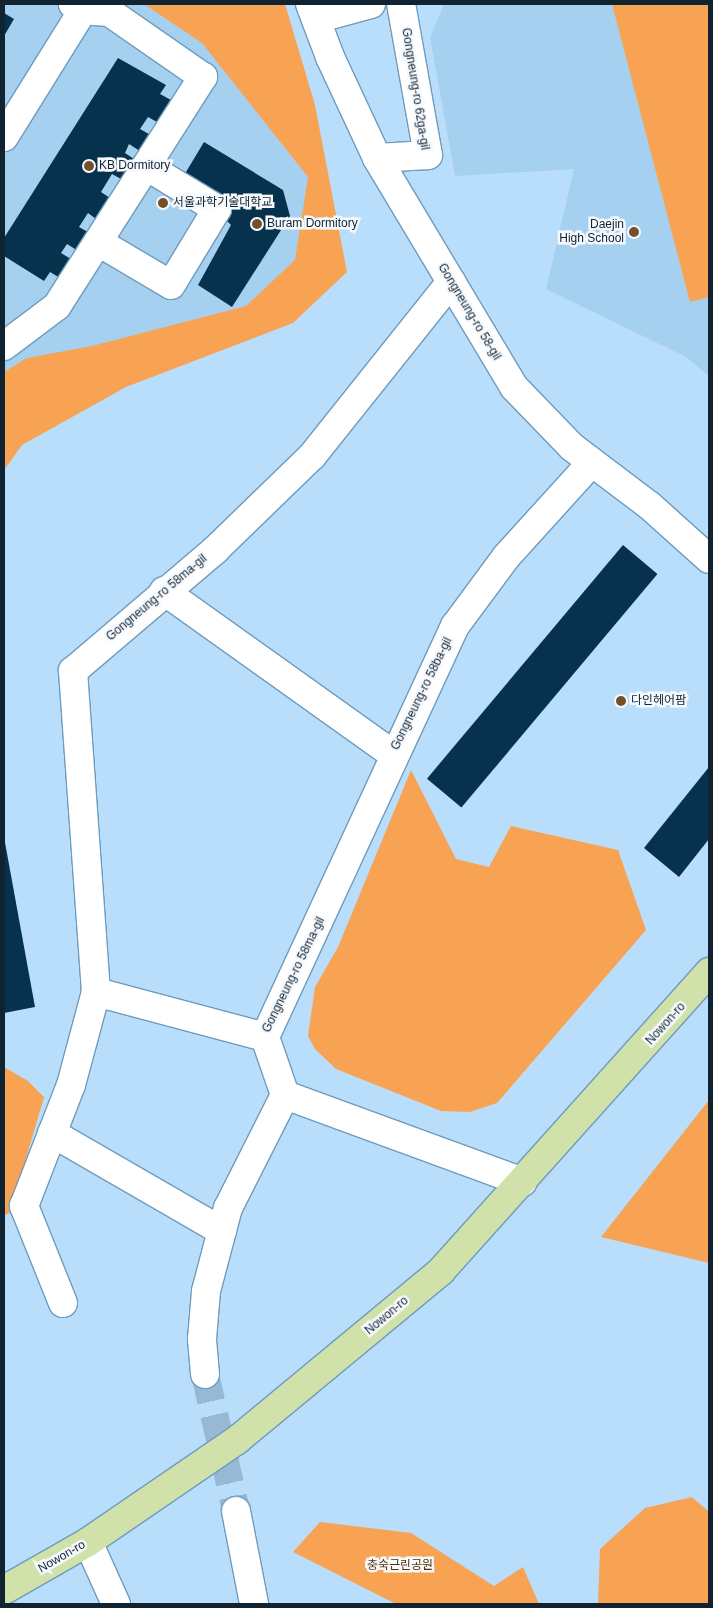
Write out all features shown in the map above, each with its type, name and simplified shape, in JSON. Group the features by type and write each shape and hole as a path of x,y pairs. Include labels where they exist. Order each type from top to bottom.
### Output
{"main road":[{"name":"Nowon-ro","path":"4,1590 88,1542 237,1440 442,1271 709,972"}],"street":[{"path":"313,12 371,4"},
{"name":"Gongneung-ro 62ga-gil","path":"377,158 428,155 401,4"},
{"path":"4,137 78,7 109,12 203,77 100,243 57,306 4,346"},
{"name":"Gongneung-ro 58-gil","path":"313,12 377,158 514,387 592,462 650,506 709,559"},
{"path":"100,243 170,285 217,209 148,167"},
{"name":"Gongneung-ro 58ma-gil","path":"62,1303 24,1206 71,1085 96,992 73,671 164,590 215,550 312,456 451,282"},
{"name":"Gongneung-ro 58ba-gil","path":"164,590 394,755 455,626 506,556 592,462"},
{"name":"Gongneung-ro 58ma-gil","path":"96,992 265,1037 311,945 394,755"},
{"path":"205,1374 202,1339 206,1291 228,1208 285,1095 265,1037"},
{"path":"285,1095 523,1182"},
{"path":"52,1133 222,1231"},
{"path":"236,1511 254,1604"},
{"path":"88,1542 116,1604"}],"shaded area":[{"name":"서울과학기술대학교","path":"4,4 233,4 322,158 323,247 276,316 118,364 4,445"},
{"name":"Daejin High School","path":"444,4 709,4 709,376 686,357 546,289 574,169 455,176 430,37"}],"green space":[{"path":"144,4 285,4 315,105 347,272 293,323 126,387 22,445 4,470 4,372 27,358 92,346 246,306 295,260 308,177 202,43"},
{"path":"612,4 709,4 709,297 690,302"},
{"path":"411,770 456,859 489,867 511,826 618,850 646,930 497,1103 470,1112 441,1111 336,1069 315,1049 308,1036 315,987 338,947"},
{"path":"4,1067 28,1081 44,1097 10,1213 4,1215"},
{"path":"709,1100 709,1263 601,1237"},
{"path":"692,1497 709,1512 709,1604 598,1604 600,1549 645,1508"},
{"name":"충숙근린공원","path":"320,1522 411,1533 494,1586 523,1567 539,1604 396,1604 293,1552"}],"building":[{"path":"4,13 14,19 4,36"},
{"name":"KB Dormitory","path":"118,58 166,85 160,94 171,100 157,122 148,117 140,129 156,138 146,155 129,144 125,153 134,159 121,179 112,174 101,192 110,198 96,219 88,213 79,227 95,236 83,254 67,244 61,253 71,259 60,278 50,272 44,281 4,256 4,238"},
{"name":"Buram Dormitory","path":"204,142 283,190 290,216 232,307 198,285 231,225 183,177"},
{"path":"623,545 657,574 461,808 427,779"},
{"path":"709,767 709,839 679,877 644,848"},
{"path":"4,837 35,1007 4,1013"}],"tunnel":[{"path":"205,1374 236,1511"}],"place":[{"name":"KB Dormitory","path":"89,166"},
{"name":"서울과학기술대학교","path":"163,203"},
{"name":"Buram Dormitory","path":"257,224"},
{"name":"Daejin High School","path":"634,232"},
{"name":"다인헤어팜","path":"621,701"}]}
